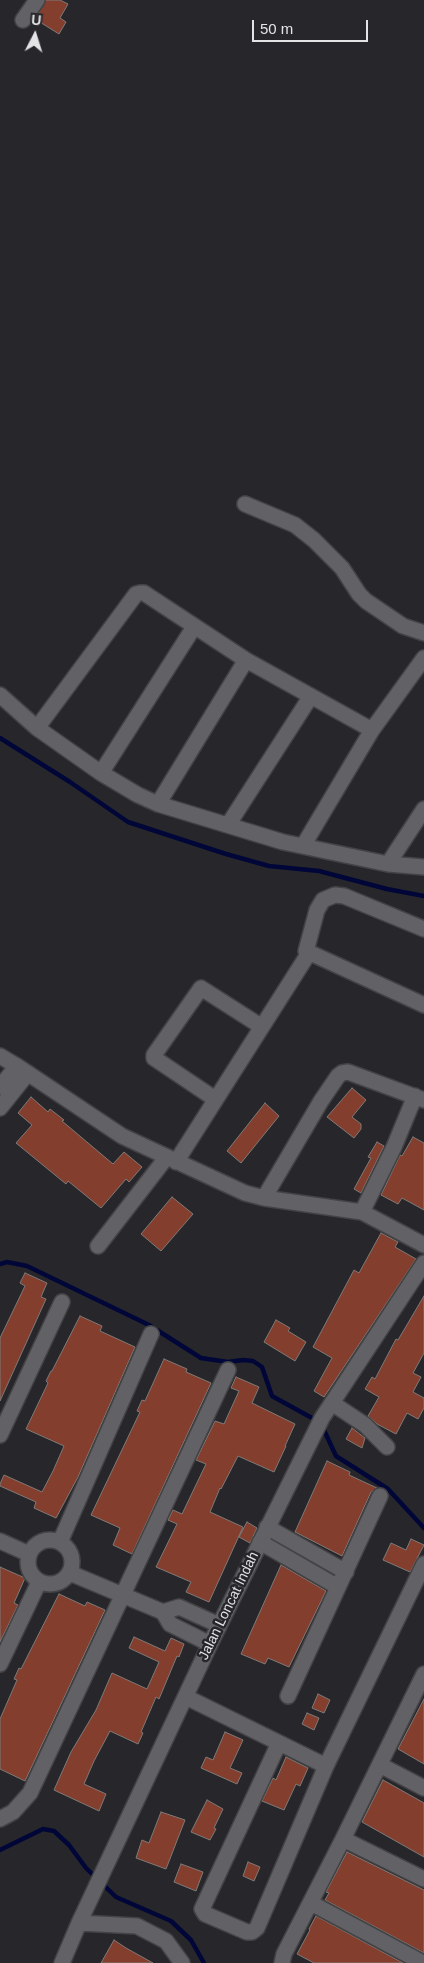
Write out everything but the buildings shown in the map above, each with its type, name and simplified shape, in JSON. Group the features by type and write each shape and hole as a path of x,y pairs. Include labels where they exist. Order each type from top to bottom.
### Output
{"street":[{"path":"24,20 37,0"},
{"path":"245,504 295,525 314,540 342,568 359,594 366,601 403,626 424,633"},
{"path":"37,728 136,594 144,593 246,660 372,730"},
{"path":"101,773 194,627"},
{"path":"302,846 372,730 424,658"},
{"path":"158,804 246,660"},
{"path":"0,695 37,728 101,773 138,795 158,804 302,846 388,864 424,867"},
{"path":"228,825 311,696"},
{"path":"388,864 424,809"},
{"path":"98,1246 171,1160 307,956 317,910 324,900 335,895 344,896 424,929"},
{"path":"308,952 417,1004 424,1005"},
{"path":"171,1160 308,952"},
{"path":"212,1097 154,1058 154,1055 201,988 259,1025"},
{"path":"0,1056 23,1069 122,1136 245,1193 264,1198 362,1212 424,1245"},
{"path":"0,1087 23,1069"},
{"path":"0,1108 23,1069"},
{"path":"264,1198 338,1076 348,1072 419,1098 362,1212"},
{"name":"Jalan Loncat Indah","path":"62,1963 82,1916 219,1625 320,1424 361,1356 424,1263"},
{"path":"0,1435 62,1302"},
{"path":"60,1542 151,1334"},
{"path":"0,1819 14,1812 30,1792 228,1370"},
{"path":"332,1403 365,1424 387,1447"},
{"path":"288,1696 380,1496"},
{"path":"267,1527 346,1572"},
{"path":"45,1540 60,1542 66,1546 72,1558 70,1573 66,1579 59,1583 52,1585 39,1582 31,1575 28,1568 29,1554 33,1548 45,1540"},
{"path":"0,1541 29,1554"},
{"path":"260,1542 338,1587"},
{"path":"279,1743 202,1908 205,1914 247,1932 252,1932 256,1928 326,1766 424,1564"},
{"path":"70,1573 163,1612 170,1624 210,1644"},
{"path":"0,1664 39,1582"},
{"path":"163,1612 179,1607 219,1625"},
{"path":"282,1963 284,1954 380,1765 419,1696 424,1674"},
{"path":"186,1697 326,1766"},
{"path":"380,1765 424,1788"},
{"path":"343,1839 424,1879"},
{"path":"311,1903 423,1963"},
{"path":"82,1916 137,1926 166,1941 182,1963"}],"waterway":[{"path":"0,738 70,782 128,822 269,866 319,871 387,889 424,896"},
{"path":"0,1264 7,1262 27,1266 149,1325 201,1358 228,1362 253,1361 262,1367 272,1396 312,1418 324,1430 336,1456 388,1489 424,1528"},
{"path":"0,1850 43,1829 54,1831 69,1845 86,1868 116,1897 171,1921 191,1940 204,1963"}]}
